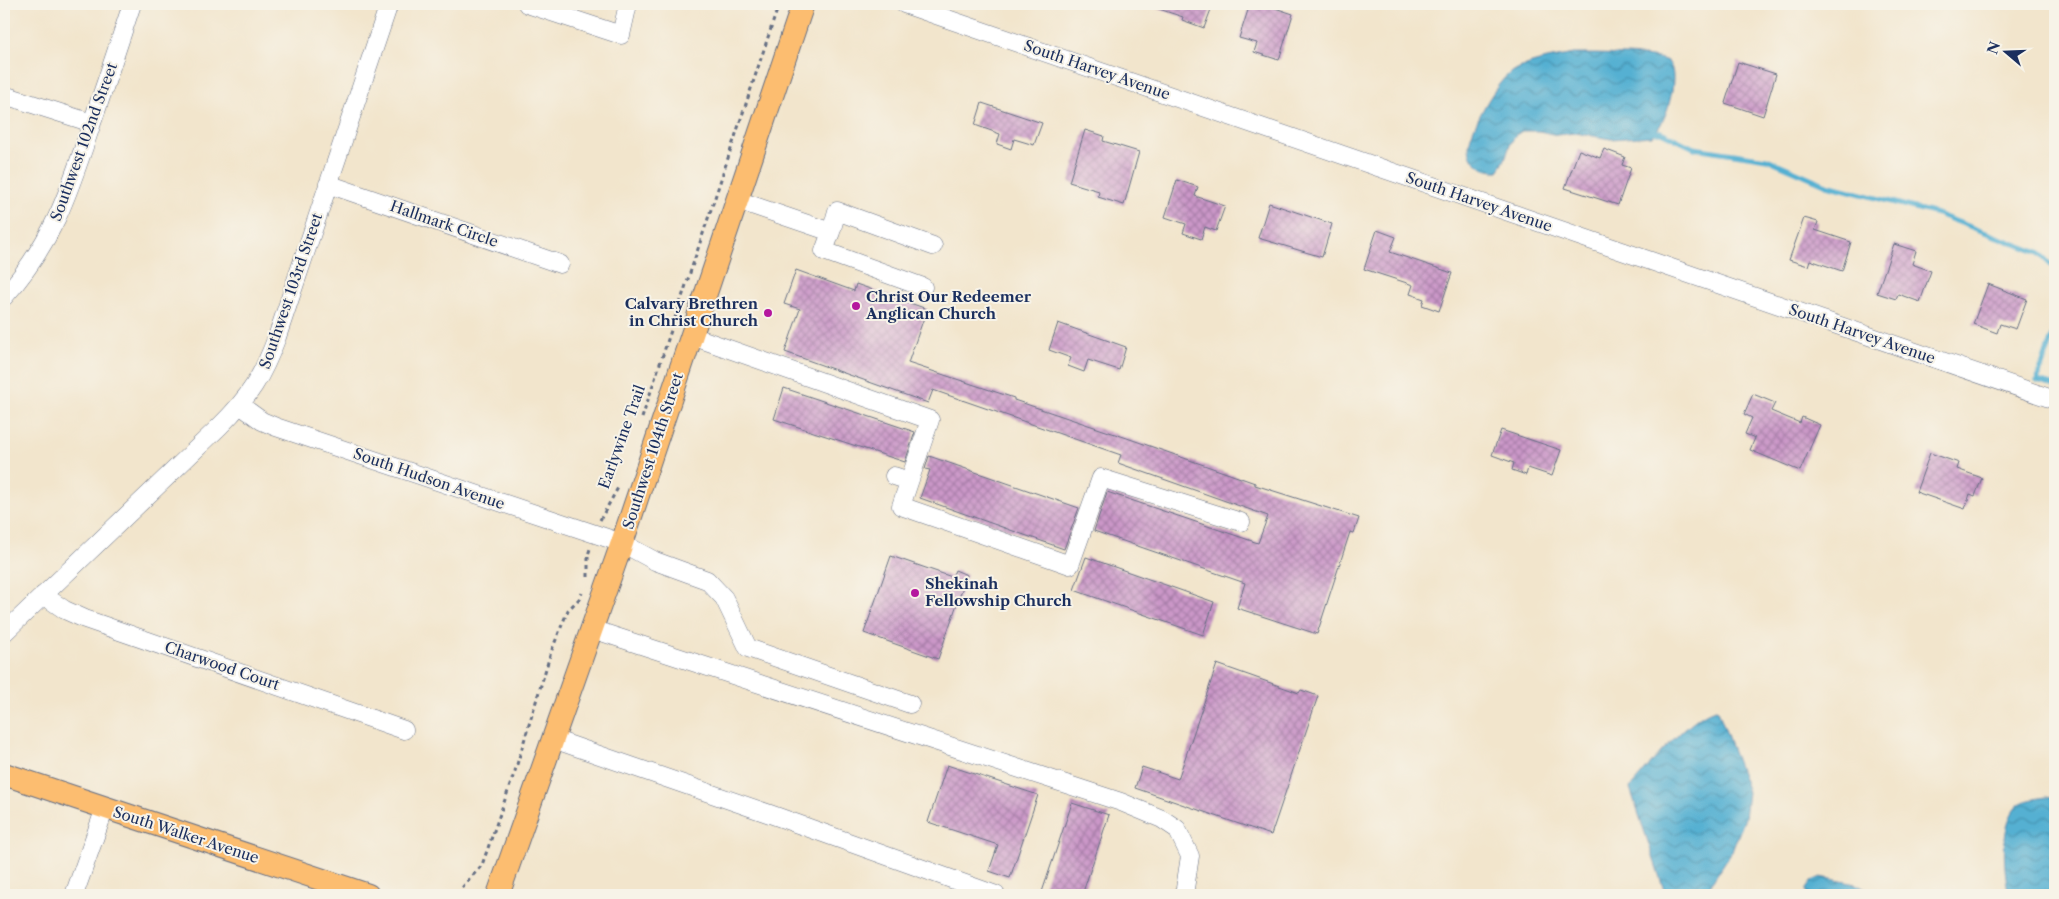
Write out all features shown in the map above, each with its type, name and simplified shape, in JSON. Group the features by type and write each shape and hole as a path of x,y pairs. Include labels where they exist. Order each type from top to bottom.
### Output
{"main road":[{"name":"Southwest 104th Street","path":"498,895 622,543 803,4"},
{"name":"South Walker Avenue","path":"4,774 368,895"}],"street":[{"name":"Southwest 102nd Street","path":"4,297 32,261 58,219 71,188 132,4"},
{"name":"Southwest 103rd Street","path":"4,633 240,405 252,391 268,361 389,4"},
{"path":"527,4 621,35 628,4"},
{"name":"South Harvey Avenue","path":"904,4 2055,400"},
{"path":"4,95 92,123"},
{"name":"Hallmark Circle","path":"328,184 560,264"},
{"path":"737,200 831,232"},
{"path":"923,287 824,251 837,211 933,246"},
{"path":"692,336 930,420 901,479 901,506 1070,565 1100,478 1241,522"},
{"name":"South Hudson Avenue","path":"240,405 276,427 622,543 655,561 707,580 724,598 748,648 910,704"},
{"name":"Charwood Court","path":"43,596 65,610 85,619 404,730"},
{"path":"592,629 1121,802 1162,819 1177,829 1190,856 1184,895"},
{"path":"553,738 996,895"},
{"path":"74,895 104,808"}],"path":[{"name":"Earlywine Trail","path":"640,424 780,4"},
{"name":"Earlywine Trail","path":"586,583 588,555 603,512 619,487 622,478"},
{"path":"460,895 462,889 482,865 515,770 551,652 568,610 580,598 583,591"}],"water":[{"path":"1574,54 1650,57 1667,61 1670,64 1673,79 1669,103 1660,126 1652,136 1611,139 1575,133 1557,135 1539,131 1522,131 1513,139 1498,171 1488,170 1478,165 1470,152 1470,140 1484,108 1503,79 1516,70 1532,63"},
{"path":"1716,709 1718,710 1748,792 1745,818 1732,851 1704,895 1668,895 1665,893 1630,788 1682,731 1695,720"},
{"path":"2055,796 2055,895 2009,895 2004,846 2009,821 2014,810 2021,803"},
{"path":"1821,877 1856,884 1876,895 1807,895 1806,889 1812,881"}],"building":[{"path":"1150,4 1213,4 1204,28 1182,20 1183,17 1150,6"},
{"path":"1250,4 1263,4 1293,14 1279,60 1254,52 1257,43 1239,38"},
{"path":"1738,62 1776,74 1763,116 1725,103"},
{"path":"982,103 1042,123 1034,145 1014,139 1011,149 997,144 1000,134 975,125"},
{"path":"1085,130 1104,136 1103,141 1139,152 1124,205 1098,197 1099,191 1069,182"},
{"path":"1604,149 1625,157 1622,165 1631,168 1618,205 1565,188 1579,150 1600,158"},
{"path":"1177,180 1198,187 1195,196 1225,206 1216,231 1205,227 1201,239 1183,233 1186,224 1165,217"},
{"path":"1269,203 1332,224 1322,257 1258,238"},
{"path":"1804,218 1818,222 1815,230 1851,242 1842,271 1810,260 1808,266 1789,260"},
{"path":"1377,230 1396,237 1390,252 1452,273 1439,311 1422,305 1424,299 1410,294 1413,285 1364,269"},
{"path":"1894,244 1916,251 1912,264 1931,271 1920,302 1898,294 1896,299 1877,293"},
{"path":"796,270 854,291 856,284 927,309 908,363 1014,398 1014,400 1255,483 1255,485 1359,518 1354,533 1350,532 1317,634 1237,608 1245,583 1094,531 1107,492 1258,543 1268,516 1118,463 1121,455 933,390 928,403 785,352 800,309 784,304"},
{"path":"1988,284 2027,299 2016,329 2000,324 1997,333 1973,324"},
{"path":"1058,323 1126,347 1119,370 1088,360 1084,372 1068,366 1071,358 1049,350"},
{"path":"784,388 915,432 905,462 774,419"},
{"path":"1753,394 1775,403 1771,411 1800,423 1802,417 1820,425 1800,471 1750,450 1755,438 1745,434 1752,418 1744,414"},
{"path":"1501,430 1561,450 1552,476 1528,468 1526,475 1512,470 1514,463 1492,455"},
{"path":"1930,453 1959,463 1957,469 1982,478 1975,496 1970,494 1965,509 1916,492"},
{"path":"929,456 1079,508 1064,549 920,498 930,470 925,469"},
{"path":"891,556 952,577 955,570 967,575 938,659 864,633"},
{"path":"1086,557 1214,602 1203,635 1074,590"},
{"path":"1217,664 1299,693 1301,690 1318,696 1271,835 1135,788 1142,767 1178,779"},
{"path":"947,765 1038,795 1010,878 989,871 998,845 928,822"},
{"path":"1072,803 1109,815 1082,895 1041,895"}],"waterway":[{"path":"1651,132 1661,132 1694,148 1767,159 1827,185 1937,214 2039,253 2055,269"},
{"path":"2055,327 2037,381 2055,386"}],"place":[{"name":"Christ Our Redeemer Anglican Church","path":"856,306"},
{"name":"Calvary Brethren in Christ Church","path":"768,313"},
{"name":"Shekinah Fellowship Church","path":"915,593"}]}
